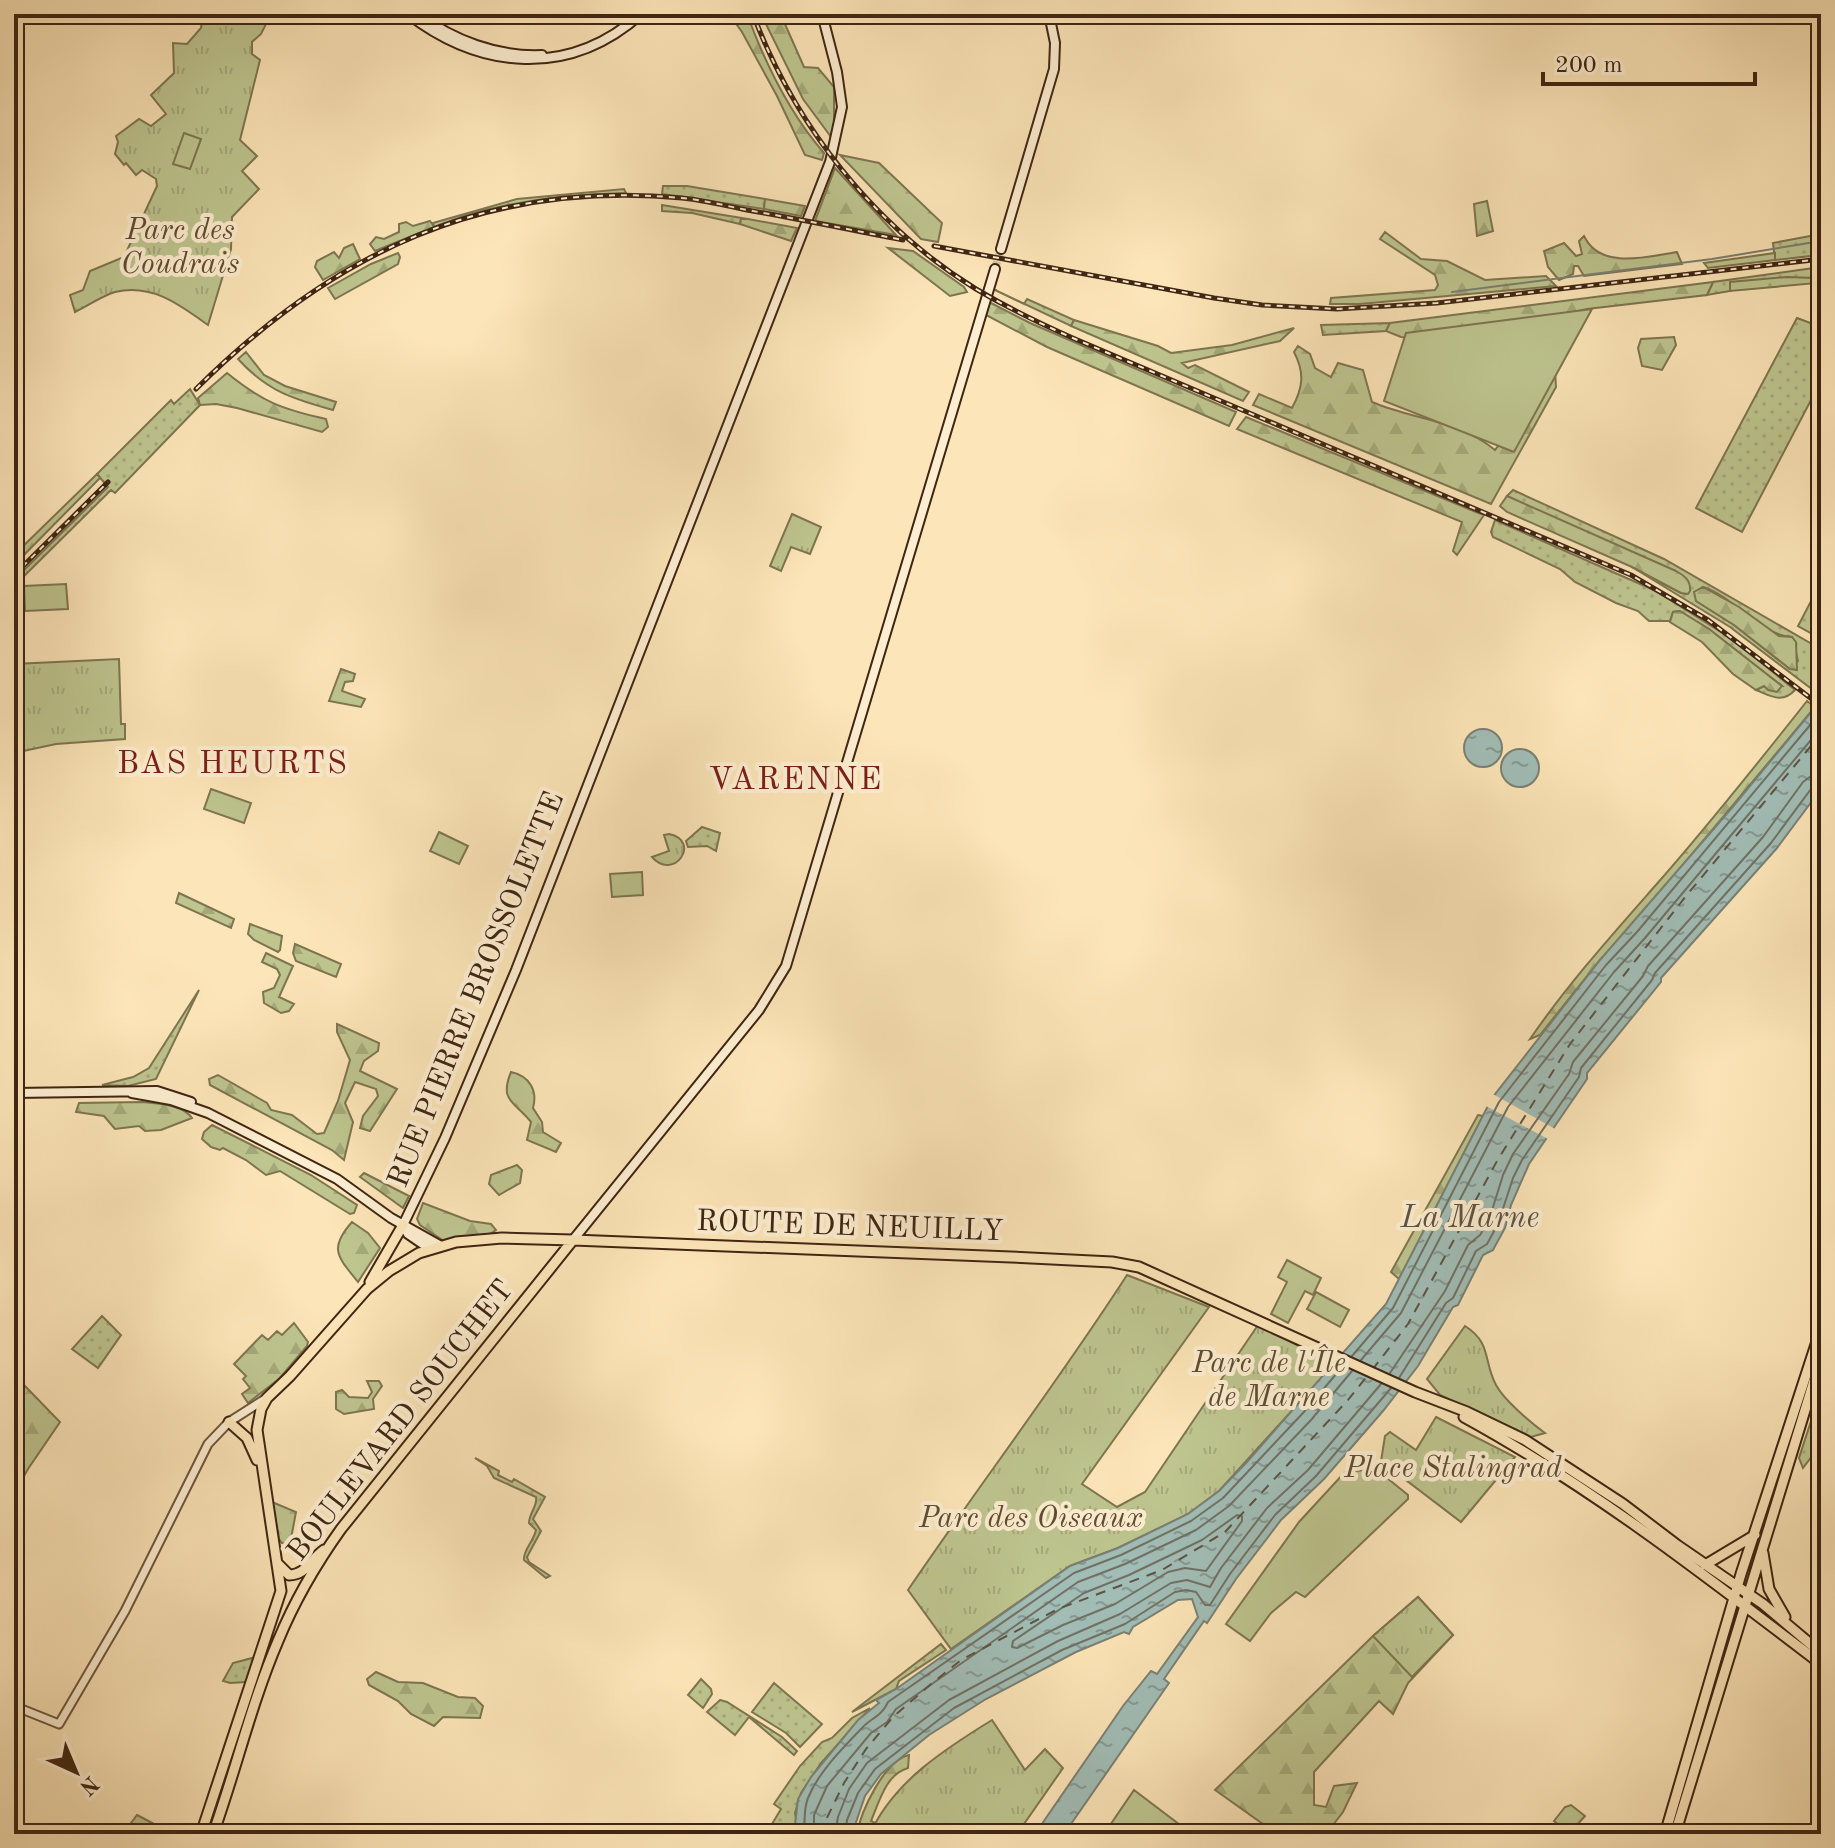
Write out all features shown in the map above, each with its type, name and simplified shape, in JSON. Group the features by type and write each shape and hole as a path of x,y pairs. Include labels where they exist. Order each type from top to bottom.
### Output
{"main road":[{"path":"408,14 447,39 485,54 541,61 604,40 641,14"},
{"path":"418,14 475,45 558,56"},
{"name":"RUE PIERRE BROSSOLETTE","path":"403,1225 483,1051 830,162 842,107 837,72 822,14"},
{"path":"1001,249 1028,136 1054,69 1055,43 1049,14"},
{"path":"573,1240 759,1010 786,966 995,269"},
{"path":"14,1093 169,1093 195,1103 208,1113 337,1179 403,1225 441,1246"},
{"path":"403,1225 408,1234 430,1249"},
{"path":"201,1834 281,1591 257,1430 261,1409 267,1398 367,1289 403,1225"},
{"name":"ROUTE DE NEUILLY","path":"367,1289 403,1262 430,1249 471,1239 573,1240 1112,1262 1151,1272 1434,1399"},
{"name":"BOULEVARD SOUCHET","path":"213,1834 278,1639 296,1601 329,1546 573,1240"},
{"path":"1665,1834 1734,1597 1821,1329"},
{"path":"1675,1834 1821,1358"},
{"path":"1434,1399 1544,1463 1623,1515 1821,1664"},
{"path":"1434,1399 1525,1440 1623,1504 1789,1624 1821,1653"},
{"path":"229,1422 250,1442 263,1479"},
{"path":"1703,1563 1755,1535"},
{"path":"278,1564 289,1575 299,1574 329,1546"},
{"path":"1763,1549 1769,1589 1789,1624"}],"street":[{"path":"14,1706 59,1724 125,1611 208,1444 229,1422 267,1398"}],"green space":[{"name":"Parc des Coudrais","path":"195,14 256,14 255,17 268,20 261,34 252,42 252,54 260,60 240,140 257,156 242,171 259,189 232,217 231,249 208,325 165,298 141,291 115,292 75,312 70,295 83,290 90,271 124,257 157,186 156,179 142,170 136,175 126,163 124,165 115,154 116,136 139,119 151,126 166,114 151,95 174,73 173,43 187,44 201,28 202,21"},
{"path":"729,14 747,14 779,87 824,153 822,160 805,155 777,96"},
{"path":"761,14 787,14 784,22 804,67 818,68 834,87 834,141 803,99"},
{"path":"184,133 201,139 190,169 173,164"},
{"path":"840,155 879,163 942,223 938,242 921,239"},
{"path":"835,168 896,235 815,221"},
{"path":"663,186 687,186 765,199 764,209 662,194"},
{"path":"624,189 626,193 528,201 480,211 434,227 433,223 517,199"},
{"path":"765,199 805,206 801,216 764,209"},
{"path":"1487,201 1493,231 1477,236 1474,204"},
{"path":"662,205 748,219 741,219 740,224 692,213 662,211"},
{"path":"741,219 797,228 791,241 740,224"},
{"path":"430,221 434,227 375,251 370,244 376,237 384,239 399,232 399,224 406,222 413,226"},
{"path":"1385,232 1421,259 1447,261 1485,280 1546,276 1556,286 1330,304 1331,298 1435,290 1438,285 1435,275 1380,239"},
{"path":"1821,234 1819,255 1775,260 1773,243"},
{"path":"1584,236 1591,247 1601,254 1625,259 1677,252 1682,264 1584,276 1578,266 1574,266 1573,274 1559,280 1548,267 1544,251 1564,243 1576,256 1582,254 1579,241"},
{"path":"353,244 360,259 323,280 315,267 317,261 334,252 339,258 344,248"},
{"path":"888,248 913,251 967,292 950,296"},
{"path":"398,253 398,264 335,299 328,288 371,264"},
{"path":"1775,253 1775,260 1708,268 1704,263"},
{"path":"1821,267 1821,283 1817,283 1815,278 1730,283 1730,291 1707,295 1713,282"},
{"path":"1815,278 1817,283 1730,291 1730,282"},
{"path":"1713,282 1707,295 1587,309 1442,341 1401,337 1386,331 1390,323"},
{"path":"1027,299 1074,320 1071,326 1024,304"},
{"path":"989,302 1030,323 1236,412 1229,426 1047,347 986,315"},
{"path":"1592,309 1514,452 1384,401 1406,333"},
{"path":"1797,318 1821,327 1821,381 1742,532 1696,508"},
{"path":"1074,320 1158,346 1171,353 1232,345 1294,328 1280,341 1182,363 1188,368 1195,365 1249,392 1243,401 1071,326"},
{"path":"1390,323 1386,331 1323,335 1321,325"},
{"path":"1674,337 1676,345 1662,370 1642,366 1638,348 1641,339"},
{"path":"1298,346 1310,354 1315,368 1331,377 1338,363 1363,370 1372,402 1452,427 1482,440 1495,450 1555,370 1556,387 1491,504 1253,405 1259,394 1292,408 1301,380 1294,352"},
{"path":"246,352 264,375 285,386 336,402 333,410 293,397 259,379 238,359"},
{"path":"227,373 273,403 326,419 328,427 322,432 237,408 200,405 198,398"},
{"path":"190,389 200,405 115,493 111,490 14,586 14,580 108,487 97,474 171,400 174,404"},
{"path":"1246,417 1484,515 1457,555 1453,551 1462,522 1237,429"},
{"path":"97,474 100,478 14,565 14,555"},
{"path":"1513,490 1664,559 1812,644 1821,633 1821,696 1730,627 1632,567 1687,594 1507,496","holes":["1703,587 1769,630 1792,637 1798,661 1790,669 1734,625 1696,601"]},
{"path":"1507,496 1676,571 1687,579 1690,591 1688,594 1681,593 1632,567 1507,512 1500,506"},
{"path":"792,514 821,527 810,554 791,547 781,571 770,566"},
{"path":"1495,520 1656,591 1735,641 1795,690 1781,698 1756,690 1764,686 1782,686 1709,629 1679,611 1673,612 1670,621 1649,621 1638,611 1575,582 1560,569 1493,537 1491,532"},
{"path":"1821,582 1821,630 1816,636 1798,626"},
{"path":"66,584 68,609 25,611 24,586"},
{"path":"1703,587 1739,607 1779,636 1792,637 1796,642 1797,670 1790,669 1734,625 1696,601 1694,592"},
{"path":"1680,611 1709,629 1782,686 1777,692 1764,686 1756,690 1733,674 1702,642 1670,622 1673,612"},
{"path":"119,659 121,724 125,724 125,739 56,744 14,753 14,664"},
{"path":"341,669 355,674 353,681 345,682 342,691 365,699 361,707 329,701"},
{"path":"1807,701 1815,707 1540,1035 1530,1039 1606,942"},
{"path":"211,789 251,803 244,823 204,809"},
{"path":"702,827 720,833 716,851 707,846 688,847 686,841"},
{"path":"439,832 468,846 459,864 430,851"},
{"path":"664,835 679,838 684,851 676,863 669,865 652,857 669,851"},
{"path":"642,872 643,895 612,897 610,874"},
{"path":"179,893 234,919 231,928 176,903"},
{"path":"250,924 282,936 280,950 278,952 254,940 248,934"},
{"path":"295,944 341,964 336,977 296,961 293,953"},
{"path":"266,953 293,966 279,997 294,1004 289,1011 281,1013 264,1003 263,992 274,988 280,975 277,969 262,962"},
{"path":"199,990 156,1079 128,1086 102,1085 133,1077 149,1068"},
{"path":"337,1024 379,1043 378,1051 364,1061 360,1071 397,1089 370,1131 360,1128 363,1116 378,1096 376,1089 355,1082 345,1103 353,1122 344,1160 332,1150 210,1085 209,1079 218,1075 267,1103 271,1110 292,1115 317,1134 324,1133 338,1101 350,1060 337,1032"},
{"path":"511,1072 531,1085 533,1108 542,1122 543,1132 561,1143 556,1152 527,1140 531,1122 508,1095"},
{"path":"142,1102 176,1107 192,1118 161,1130 145,1131 139,1126 115,1129 104,1116 76,1112 79,1103"},
{"path":"1478,1115 1483,1116 1399,1279 1391,1272"},
{"path":"212,1125 311,1175 357,1205 354,1213 350,1214 280,1171 266,1175 223,1148 211,1147 202,1139 204,1132"},
{"path":"517,1165 522,1170 520,1183 499,1195 489,1184 491,1175"},
{"path":"364,1173 409,1196 403,1208 360,1177"},
{"path":"423,1203 470,1221 491,1224 496,1230 490,1234 444,1241 420,1225 417,1219"},
{"path":"352,1222 368,1233 380,1248 358,1282 338,1253 340,1239"},
{"path":"1287,1260 1321,1278 1313,1295 1305,1291 1288,1323 1271,1314 1287,1282 1278,1277"},
{"name":"Parc des Oiseaux","path":"1127,1275 1209,1307 1082,1484 1117,1507 1145,1492 1258,1325 1334,1364 1219,1491 1188,1514 1118,1548 1070,1566 951,1649 908,1590"},
{"path":"1316,1292 1349,1310 1340,1327 1307,1309"},
{"path":"102,1316 121,1335 98,1368 72,1349"},
{"path":"294,1323 308,1342 307,1346 279,1379 248,1403 242,1394 250,1388 243,1379 246,1376 234,1364 262,1335 268,1340 277,1331 282,1335"},
{"path":"1465,1326 1474,1332 1483,1346 1500,1391 1545,1433 1531,1437 1440,1395 1427,1379"},
{"path":"367,1381 379,1381 382,1386 373,1399 374,1409 344,1414 336,1409 336,1392 342,1390 349,1397 368,1398 372,1392"},
{"path":"23,1384 60,1422 14,1494 14,1392"},
{"name":"Place Stalingrad","path":"1436,1417 1515,1457 1461,1522 1381,1461 1385,1436 1390,1432 1416,1450"},
{"path":"1815,1417 1821,1444 1803,1468 1799,1458 1812,1418"},
{"path":"475,1458 499,1471 498,1475 512,1482 514,1479 545,1497 533,1519 541,1531 527,1557 529,1562 550,1576 546,1578 524,1560 536,1530 529,1523 536,1497 494,1478 487,1466"},
{"path":"1376,1469 1408,1495 1408,1499 1305,1597 1296,1592 1271,1613 1250,1641 1226,1624 1299,1522 1345,1472"},
{"path":"272,1502 296,1512 290,1544 282,1543 279,1539"},
{"path":"1418,1597 1453,1635 1408,1683 1393,1714 1379,1701 1314,1772 1314,1805 1326,1807 1334,1786 1357,1783 1343,1812 1326,1834 1277,1834 1215,1790 1373,1636"},
{"path":"1418,1597 1453,1635 1412,1677 1373,1636"},
{"path":"941,1644 946,1650 899,1681 896,1689 852,1712"},
{"path":"252,1658 254,1661 246,1682 223,1681 233,1663"},
{"path":"376,1672 398,1682 423,1683 458,1697 475,1698 483,1706 480,1718 443,1717 434,1726 369,1685 367,1679"},
{"path":"701,1679 712,1694 703,1708 688,1695"},
{"path":"774,1683 822,1724 800,1747 786,1733 752,1712"},
{"path":"720,1700 727,1702 782,1737 797,1751 794,1755 749,1717 735,1735 707,1712"},
{"path":"870,1708 821,1763 801,1793 795,1813 797,1825 794,1834 766,1834 781,1809 774,1804 800,1766 822,1742 832,1738 852,1718"},
{"path":"992,1720 1025,1770 1045,1749 1063,1768 1017,1834 870,1834 892,1798 922,1768"},
{"path":"909,1755 908,1768 889,1782 871,1821 879,1825 881,1834 857,1834 875,1788 891,1767"},
{"path":"1134,1790 1192,1834 1104,1834"},
{"path":"1571,1805 1585,1816 1575,1827 1564,1829 1554,1821 1565,1807"},
{"path":"137,1815 173,1834 128,1834 128,1827"}],"water":[{"name":"La Marne","path":"1821,700 1821,789 1777,848 1661,978 1661,982 1587,1073 1587,1079 1529,1164 1511,1205 1505,1228 1493,1250 1483,1255 1458,1305 1453,1307 1418,1366 1324,1479 1281,1520 1207,1623 1204,1621 1164,1679 1169,1683 1064,1834 1035,1834 1123,1706 1151,1671 1157,1674 1198,1617 1192,1599 1178,1600 1133,1627 1129,1634 1124,1632 1076,1652 986,1699 929,1735 881,1774 865,1796 852,1834 794,1834 798,1799 811,1777 858,1720 879,1703 876,1700 1070,1566 1118,1548 1188,1514 1219,1491 1247,1462 1386,1304 1492,1098 1600,960"},
{"path":"1483,729 1496,735 1502,748 1496,761 1483,767 1470,761 1464,748 1470,735"},
{"path":"1520,749 1533,755 1539,768 1533,781 1520,787 1507,781 1501,768 1507,755"}],"pier":[{"path":"1491,1093 1557,1130 1550,1140 1484,1105"}],"waterway":[{"path":"1452,292 1712,259 1821,241"}],"ferry route":[{"path":"1372,1370 1408,1324 1497,1161 1570,1044 1686,896 1821,734"},
{"path":"819,1834 844,1783 866,1749 893,1717 931,1684 961,1660 1058,1609 1162,1570 1225,1532 1368,1375"}],"tunnel":[{"path":"995,269 1001,249"}],"railway":[{"path":"753,14 791,95 842,170 904,235 976,289 1075,339 1631,575 1708,620 1821,706"},
{"path":"196,389 248,341 302,299 358,264 416,236 478,215 542,201 610,195 682,198 903,240"},
{"path":"934,246 1214,298 1262,305 1337,309 1437,303 1821,259"},
{"path":"14,575 108,482"}],"district":[{"name":"BAS HEURTS","path":"233,765"},
{"name":"VARENNE","path":"796,781"}],"park label":[{"name":"Parc de l'Île de Marne","path":"1269,1381"}]}
